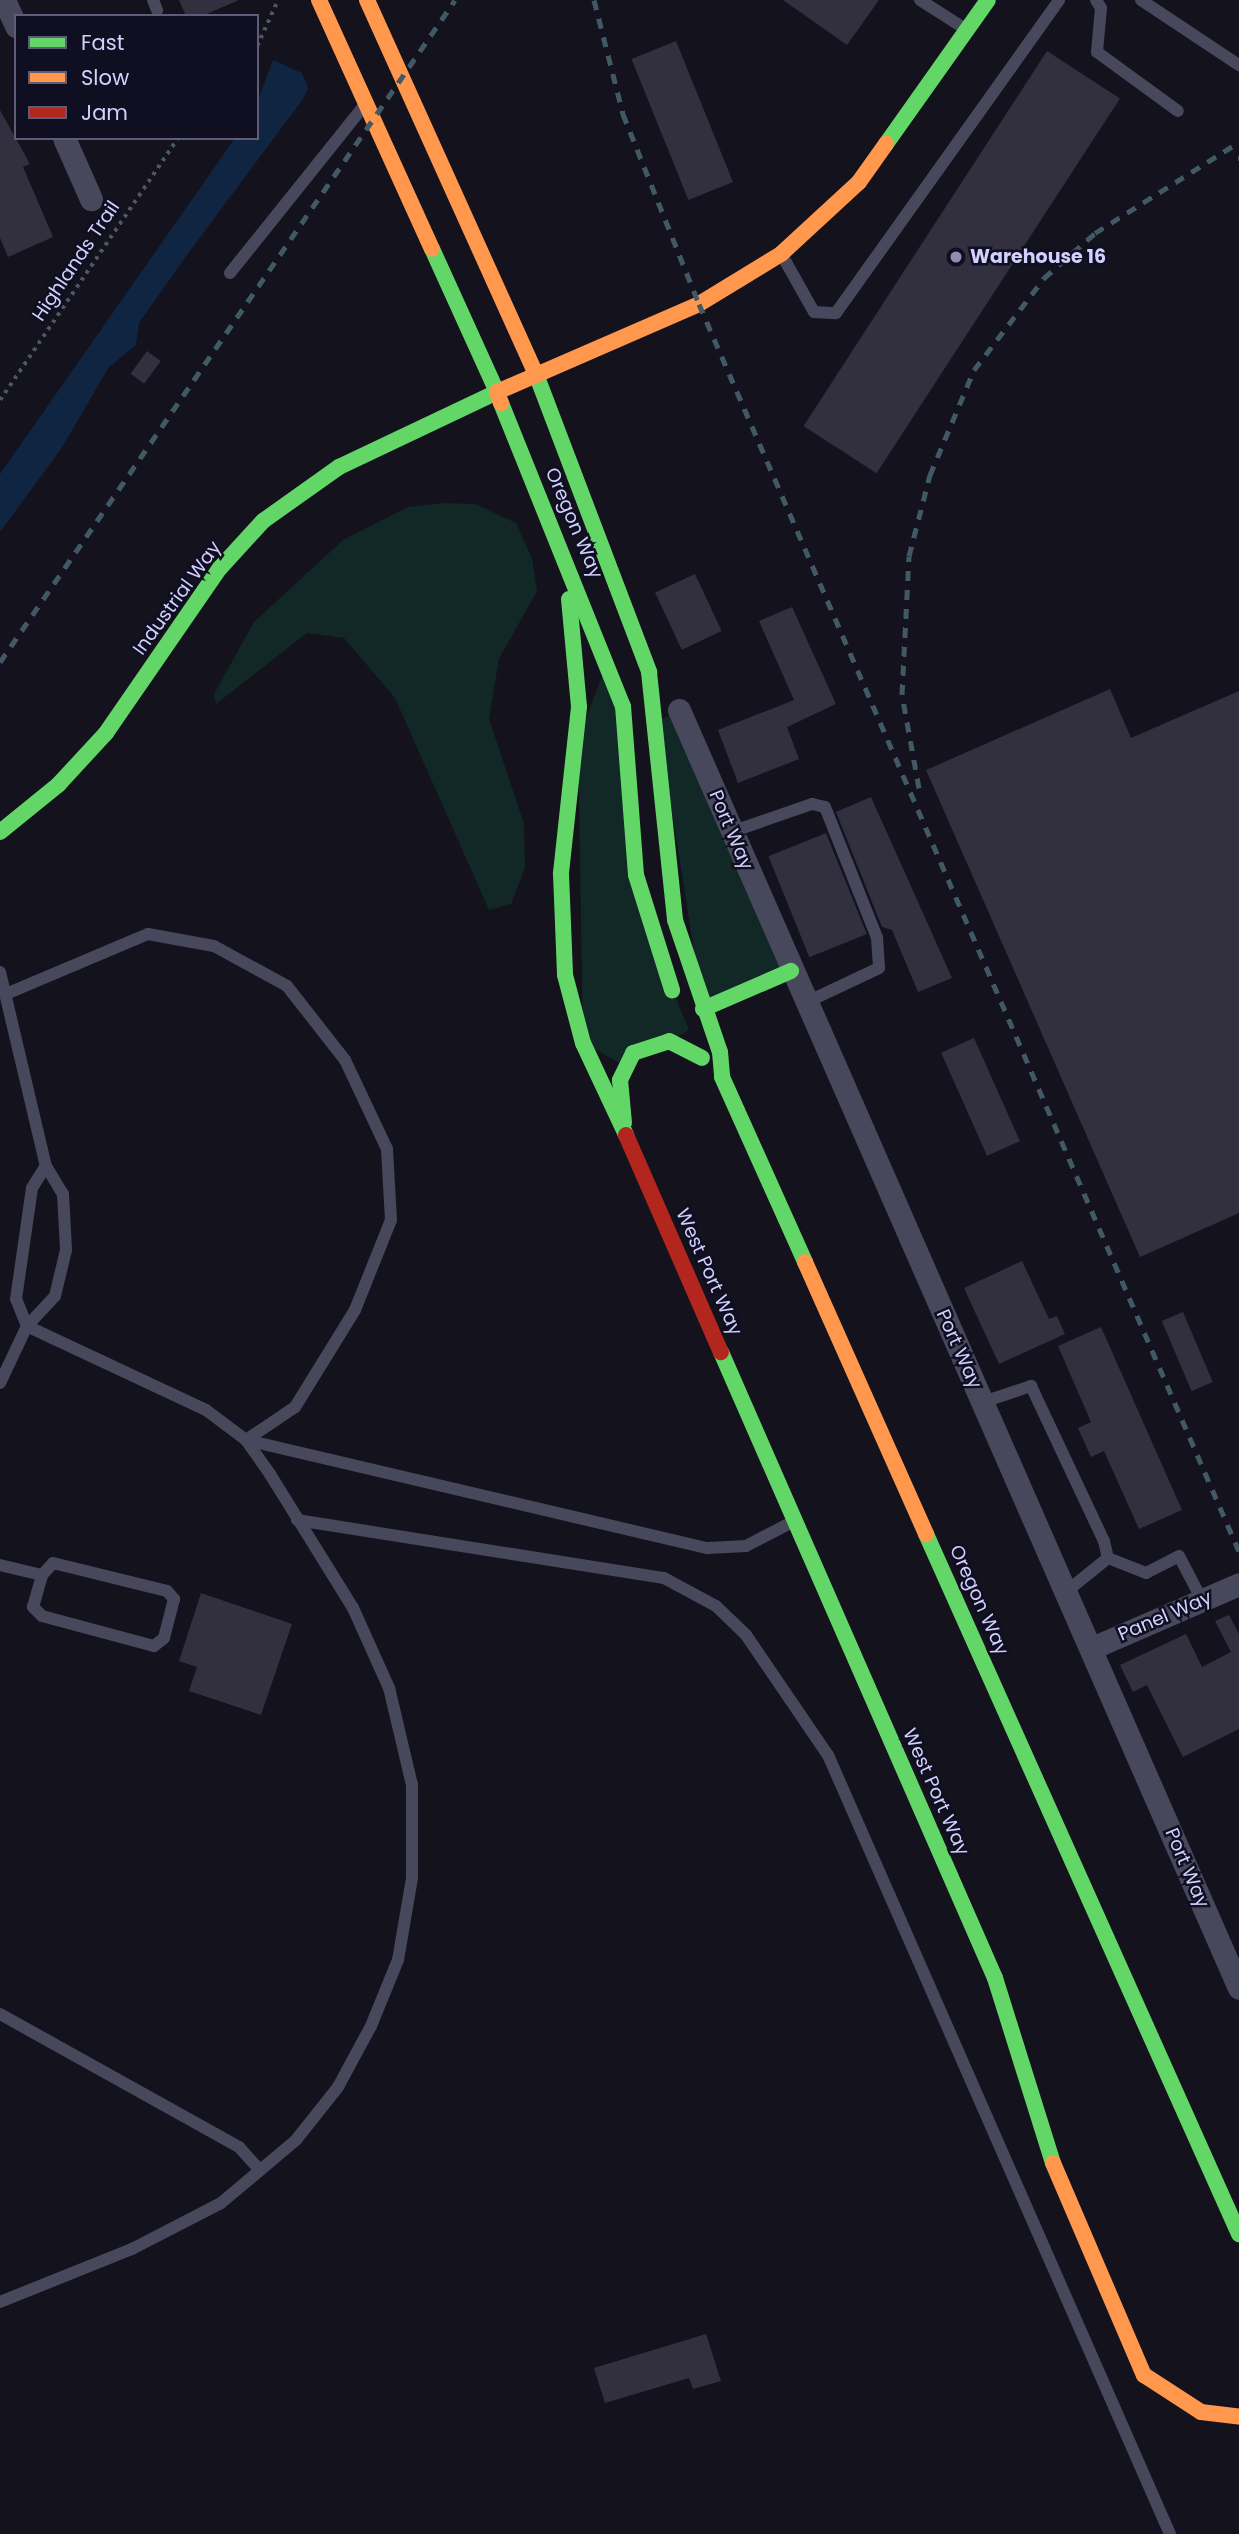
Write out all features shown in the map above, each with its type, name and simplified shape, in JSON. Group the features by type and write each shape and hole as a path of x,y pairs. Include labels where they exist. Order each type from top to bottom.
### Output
{"main road":[{"name":"Oregon Way","path":"319,0 497,392 623,706 636,875 651,938 679,1007"},
{"name":"Oregon Way","path":"367,0 536,374 649,672 675,920 722,1077 1239,2234"},
{"name":"Industrial Way","path":"0,832 58,785 106,733 220,568 263,521 339,467 536,374 699,304 781,254 859,182 988,0"},
{"name":"West Port Way","path":"563,551 579,707 561,874 565,975 583,1044 626,1135 995,1978 1043,2139 1120,2327 1144,2375 1171,2397 1201,2412 1239,2417"},
{"path":"703,1009 791,971"},
{"name":"Oregon Way","path":"689,1030 702,1058 722,1077"},
{"path":"626,1135 620,1080 633,1053 669,1041 702,1058"}],"street":[{"path":"4,0 14,22"},
{"path":"65,140 91,200"},
{"name":"Port Way","path":"679,710 805,1003 1067,1591 1239,1988"},
{"name":"Panel Way","path":"1092,1648 1239,1584"}],"lane":[{"path":"920,0 967,30"},
{"path":"781,254 814,312 836,313 1059,0"},
{"path":"1096,0 1101,8 1097,52 1178,111"},
{"path":"1142,0 1239,65"},
{"path":"230,273 365,105"},
{"path":"731,832 811,804 825,807 877,938 879,968 805,1003"},
{"path":"6,994 149,934 214,946 287,986 345,1060 387,1149 391,1220 355,1310 295,1407 246,1440"},
{"path":"0,972 46,1167 63,1194 66,1250 55,1296 27,1326 0,1383"},
{"path":"0,2302 132,2249 221,2203 296,2140 338,2087 364,2039 398,1960 412,1878 412,1785 389,1688 353,1608 246,1440 206,1410 27,1326 16,1299 32,1188 46,1167"},
{"path":"983,1402 1031,1386 1108,1558 1146,1573 1180,1556 1202,1600"},
{"path":"246,1440 708,1548 746,1546 794,1521"},
{"path":"297,1520 664,1578 716,1606 746,1635 828,1755 1170,2534"},
{"path":"1067,1591 1108,1558"},
{"path":"53,1563 167,1591 174,1599 164,1638 153,1646 42,1616 33,1607 42,1575 53,1563"},
{"path":"0,1565 42,1575"},
{"path":"0,2014 239,2147 261,2170"}],"path":[{"path":"259,42 278,0"},
{"name":"Highlands Trail","path":"0,400 177,140"}],"green space":[{"path":"443,503 475,504 516,523 532,558 537,591 499,659 489,719 524,824 525,868 511,904 489,910 395,698 344,638 307,633 216,704 214,694 254,622 343,540 408,507"},
{"path":"608,661 651,938 689,1030 625,1066 583,1043 578,738"},
{"path":"679,710 791,971 703,1009 658,721"}],"water":[{"path":"273,60 302,73 308,88 303,99 139,323 136,345 109,367 61,449 0,532 0,474 234,140 259,140 259,98"}],"building":[{"path":"179,0 239,0 207,14 185,14"},
{"path":"783,0 879,0 847,45"},
{"path":"676,41 733,182 688,200 631,59"},
{"name":"Warehouse 16","path":"1047,51 1120,98 877,473 804,426"},
{"path":"0,110 14,140 17,140 30,164 23,167 53,237 8,257 0,238"},
{"path":"147,351 161,361 144,384 131,374"},
{"path":"695,574 722,631 682,650 655,593"},
{"path":"792,607 836,704 787,727 799,759 738,783 718,730 794,700 759,621"},
{"path":"1110,689 1131,738 1239,691 1239,1213 1140,1257 926,770"},
{"path":"871,797 952,978 918,992 892,930 882,927 836,812"},
{"path":"826,833 867,934 809,957 769,856"},
{"path":"974,1038 1020,1141 987,1156 941,1053"},
{"path":"1022,1261 1049,1319 1057,1316 1065,1334 999,1364 964,1288"},
{"path":"1183,1312 1213,1382 1192,1391 1162,1321"},
{"path":"1101,1327 1182,1510 1139,1529 1104,1451 1091,1457 1078,1428 1091,1422 1058,1346"},
{"path":"201,1593 292,1624 261,1715 189,1691 197,1667 179,1661"},
{"path":"1229,1615 1239,1634 1239,1729 1183,1757 1147,1685 1133,1692 1120,1665 1186,1634 1202,1667 1231,1652 1215,1621"},
{"path":"706,2334 721,2381 693,2389 689,2378 605,2403 594,2368"}],"railway":[{"path":"0,662 455,0"},
{"path":"594,0 623,114 699,304 1239,1551"},
{"path":"919,788 902,694 909,556 930,475 974,370 1044,278 1095,233 1239,142"}],"traffic: fast":[{"path":"886,144 988,0"},
{"path":"0,832 58,785 106,733 220,568 263,521 339,467 497,392 432,249"},
{"path":"536,374 649,672 675,920 720,1052 722,1077 805,1262"},
{"path":"501,403 623,706 636,875 672,990"},
{"path":"569,599 579,707 561,874 565,975 583,1043 626,1135"},
{"path":"703,1009 791,971"},
{"path":"624,1123 620,1080 633,1053 669,1041 702,1058"},
{"path":"721,1352 995,1978 1053,2163"},
{"path":"926,1534 1239,2234"}],"traffic: slow":[{"path":"319,0 432,249"},
{"path":"367,0 536,374"},
{"path":"501,403 497,392 699,304 781,254 859,182 886,144"},
{"path":"805,1262 926,1534"},
{"path":"1053,2163 1144,2375 1201,2412 1239,2417"}],"traffic: jam":[{"path":"626,1135 721,1352"}],"place":[{"name":"Warehouse 16","path":"956,257"}]}
